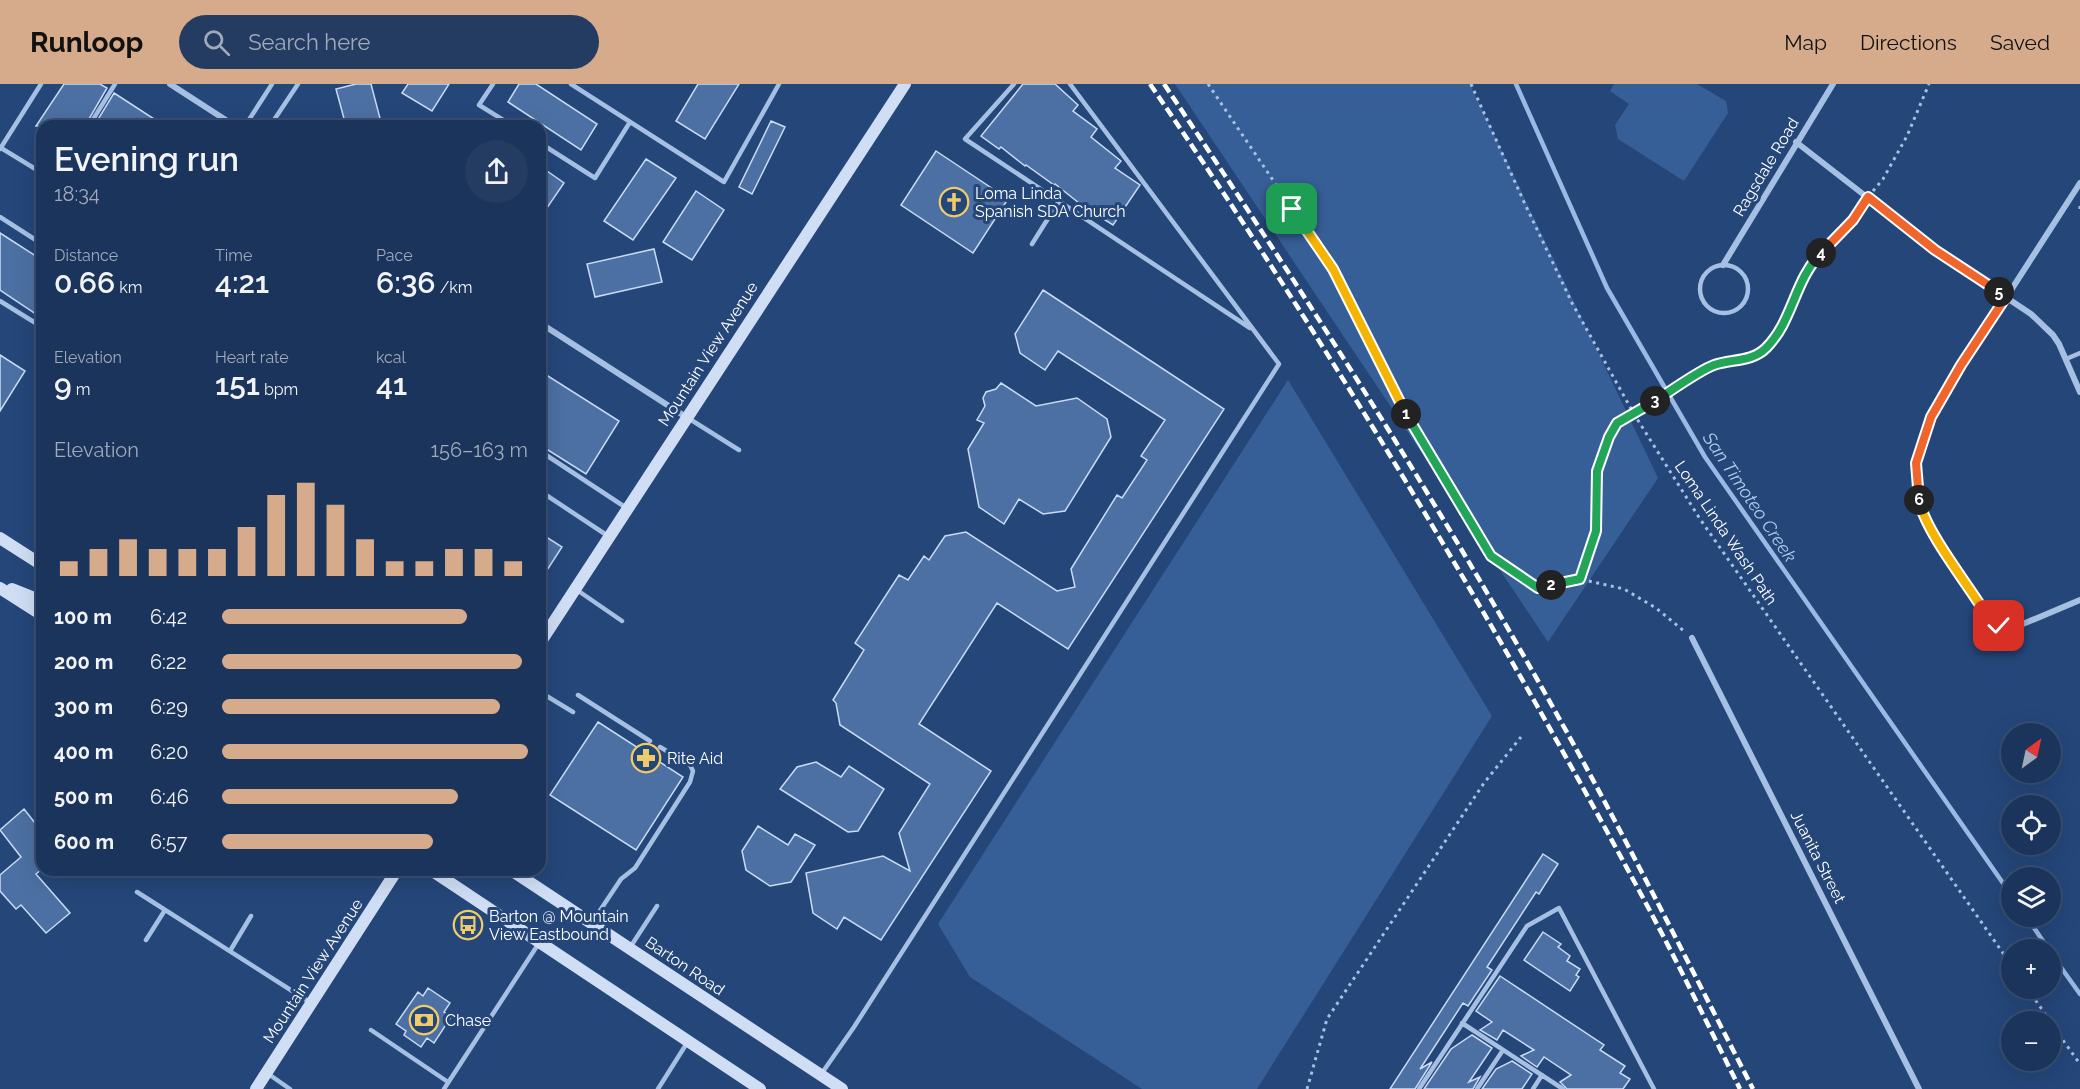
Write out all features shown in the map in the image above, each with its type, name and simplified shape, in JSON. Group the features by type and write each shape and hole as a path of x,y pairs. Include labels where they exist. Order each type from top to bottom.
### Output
{"main road":[{"name":"Mountain View Avenue","path":"546,634 905,84"},
{"path":"0,538 36,561"},
{"path":"0,586 36,599"},
{"path":"0,586 36,611"},
{"name":"Mountain View Avenue","path":"256,1089 393,876"},
{"path":"440,876 760,1089"},
{"name":"Barton Road","path":"520,876 842,1089"}],"street":[{"path":"170,84 224,119"},
{"name":"Ragsdale Road","path":"1723,265 1833,84"},
{"path":"1796,142 1935,250 2031,314 2053,336 2080,392"},
{"path":"2080,183 1961,365 1931,417 1916,463 1919,504 1946,552 1989,619 1999,626 2018,627 2080,600"},
{"path":"546,327 686,417"},
{"name":"Juanita Street","path":"1692,638 1919,1089"}],"lane":[{"path":"36,169 1,148 41,84"},
{"path":"93,120 115,84"},
{"path":"249,120 273,84"},
{"path":"274,120 297,86 288,84"},
{"path":"493,84 479,105 503,120"},
{"path":"571,84 724,182 779,84"},
{"path":"1014,84 965,139 1254,331"},
{"path":"820,1075 854,1027 1279,364 1070,84"},
{"path":"546,147 594,177 630,122"},
{"path":"1032,244 1059,201"},
{"path":"0,217 36,240"},
{"path":"1723,265 1738,269 1747,282 1746,298 1742,304 1728,312 1720,312 1707,305 1700,291 1704,276 1715,266 1723,265"},
{"path":"0,301 36,323"},
{"path":"2066,359 2080,353"},
{"path":"686,417 739,450"},
{"path":"546,455 627,508"},
{"path":"546,497 608,537"},
{"path":"575,589 622,621"},
{"path":"578,695 651,741"},
{"path":"546,696 573,712"},
{"path":"591,923 621,879 634,868 690,782 693,771 690,765 660,747"},
{"path":"137,892 311,1004"},
{"path":"630,949 657,906"},
{"path":"1419,1089 1527,926 1559,908 1654,1089"},
{"path":"146,940 165,910"},
{"path":"230,951 251,916"},
{"path":"444,1089 539,942"},
{"path":"1462,1023 1563,1089"},
{"path":"371,1030 448,1082"},
{"path":"658,1089 688,1041"},
{"path":"1477,1089 1503,1050"},
{"path":"267,1073 290,1089"},
{"path":"1533,1089 1542,1075"}],"path":[{"path":"1208,84 1333,269 1413,427 1491,556 1538,588 1580,579 1624,589 1656,608 1692,638"},
{"name":"Loma Linda Wash Path","path":"1471,84 1572,303 1634,414 1700,519 2001,950"},
{"path":"1580,579 1596,531 1597,471 1609,437 1617,423 1714,365 1751,358 1765,349 1788,317 1796,291 1812,264 1853,220 1882,179 1904,143 1929,84"},
{"path":"1307,1089 1327,1019 1484,783 1521,737"},
{"path":"2061,1037 2080,1064"}],"shaded area":[{"path":"1175,84 1470,84 1658,478 1548,642"},
{"path":"1614,84 1697,84 1726,101 1728,113 1684,181 1618,139 1615,125 1629,104 1610,91"},
{"path":"1288,380 1492,716 1257,1089 1142,1089 970,977 938,924"}],"building":[{"path":"64,84 100,84 107,88 88,120 40,120"},
{"path":"356,84 371,84 380,120 344,120 336,89"},
{"path":"408,84 449,84 432,111 402,93"},
{"path":"519,84 536,84 597,124 581,150 546,127 546,120 535,120 508,102"},
{"path":"698,84 739,84 705,139 676,121"},
{"path":"1023,84 1055,84 1078,105 1073,111 1097,129 1091,137 1121,161 1115,168 1140,185 1113,225 1025,166 1001,147 999,149 981,136"},
{"path":"114,93 156,120 98,120"},
{"path":"771,121 785,127 752,194 739,187"},
{"name":"Loma Linda Spanish SDA Church","path":"936,151 1008,199 973,253 901,205"},
{"path":"646,159 676,178 633,240 604,221"},
{"path":"546,170 564,183 546,209"},
{"path":"696,191 724,210 692,260 663,242"},
{"path":"0,233 36,256 36,314 0,290"},
{"path":"654,249 662,282 595,297 587,264"},
{"path":"1043,290 1224,409 1068,649 997,603 919,724 991,771 881,940 844,917 837,929 813,913 806,873 883,856 910,871 899,833 930,784 840,725 836,703 833,700 864,650 855,643 899,575 908,580 924,556 929,560 945,536 966,532 1057,591 1075,587 1071,569 1117,495 1122,498 1147,460 1141,456 1165,420 1058,351 1045,370 1020,353 1015,334"},
{"path":"0,355 25,371 0,411"},
{"path":"546,375 619,421 586,474 546,449"},
{"path":"1001,383 1036,406 1077,398 1107,419 1111,437 1065,511 1043,514 1019,499 1004,524 979,507 968,449 984,423 977,420 985,406 983,398 986,392 996,389"},
{"path":"546,537 562,547 546,572"},
{"name":"Rite Aid","path":"598,722 683,777 636,850 550,795"},
{"path":"816,762 841,777 849,766 884,789 858,831 848,832 780,789 797,767"},
{"path":"24,809 36,822 36,876 70,913 46,933 21,905 16,909 0,891 0,875 21,857 0,830"},
{"path":"758,826 788,845 795,834 815,845 791,882 770,886 746,870 742,851"},
{"path":"1543,854 1558,864 1539,894 1536,892 1487,967 1492,970 1468,1006 1463,1003 1420,1069 1432,1062 1415,1089 1390,1089"},
{"path":"1543,932 1561,944 1558,947 1570,956 1567,961 1580,969 1576,975 1579,977 1570,991 1524,960"},
{"path":"1500,976 1604,1045 1600,1050 1625,1066 1620,1073 1630,1079 1623,1089 1567,1089 1560,1082 1571,1075 1544,1057 1537,1067 1521,1056 1534,1050 1503,1030 1497,1040 1480,1030 1492,1022 1476,1011"},
{"name":"Chase","path":"428,988 450,1003 444,1012 451,1017 434,1043 427,1038 421,1047 404,1035 406,1031 396,1024 418,992 423,996"},
{"path":"1472,1035 1492,1048 1469,1082 1480,1077 1473,1089 1424,1089 1451,1049"},
{"path":"1512,1061 1532,1074 1522,1089 1482,1089 1496,1069"}],"waterway":[{"name":"San Timoteo Creek","path":"1516,84 1607,288 1705,457 2001,880"},
{"name":"San Timoteo Creek","path":"2033,927 2042,939"},
{"name":"San Timoteo Creek","path":"2061,967 2080,994"}],"railway":[{"path":"1150,84 1345,382 1468,585 1642,896 1740,1089"},
{"path":"1164,84 1327,332 1482,584 1580,756 1753,1089"}],"place":[{"name":"Loma Linda Spanish SDA Church","path":"954,202"},
{"name":"Rite Aid","path":"646,758"},
{"name":"Barton @ Mountain View Eastbound","path":"468,925"},
{"name":"Chase","path":"424,1020"}],"route":[{"path":"1292,209 1333,269 1413,427 1491,556 1538,588 1580,579 1596,531 1597,471 1609,437 1617,423 1714,365 1751,358 1765,349 1788,317 1801,280 1812,264 1853,220 1868,197 1935,250 2006,297 1939,402 1931,417 1916,463 1919,504 1946,552 1989,619 1999,626"}]}
